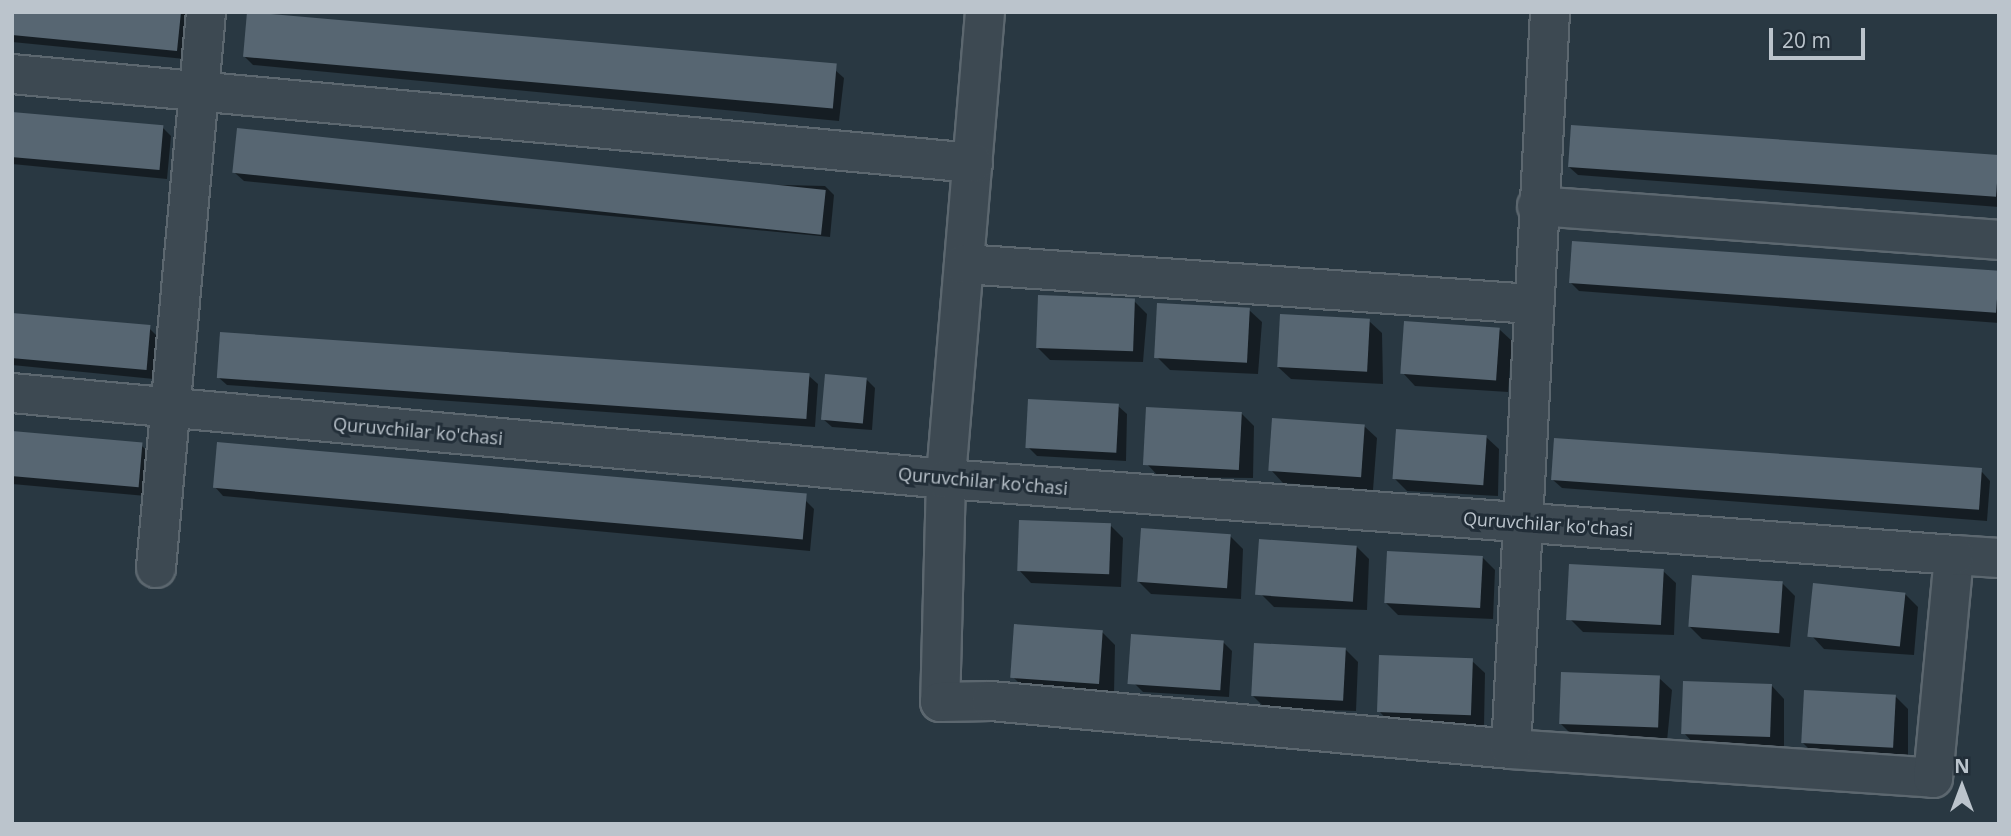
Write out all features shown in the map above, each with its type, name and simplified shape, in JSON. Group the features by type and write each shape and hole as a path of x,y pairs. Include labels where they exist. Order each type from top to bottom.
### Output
{"street":[{"path":"156,568 206,12"},
{"path":"985,12 946,479 940,702 991,701 1511,749 1933,778 1954,555"},
{"path":"1511,749 1520,522 1549,12"},
{"path":"12,74 973,163"},
{"path":"1537,206 1999,240"},
{"path":"964,264 1532,304"},
{"name":"Quruvchilar ko'chasi","path":"12,393 946,479 1999,558"}],"building":[{"path":"12,12 181,12 177,51 12,35"},
{"path":"247,12 837,64 833,108 243,57"},
{"path":"12,112 163,125 159,170 12,157"},
{"path":"1571,125 1999,155 1996,197 1568,167"},
{"path":"237,128 826,190 821,235 232,173"},
{"path":"1572,241 1999,271 1996,313 1569,283"},
{"path":"1038,295 1135,298 1133,351 1036,348"},
{"path":"1157,303 1250,308 1247,363 1154,358"},
{"path":"12,313 150,325 147,370 12,358"},
{"path":"1280,314 1370,319 1367,372 1277,367"},
{"path":"1404,321 1500,328 1496,381 1400,374"},
{"path":"220,332 810,373 806,419 217,378"},
{"path":"825,374 867,378 863,423 821,420"},
{"path":"1028,399 1119,404 1116,453 1025,448"},
{"path":"1146,407 1242,412 1239,470 1143,465"},
{"path":"1272,418 1365,424 1361,477 1268,471"},
{"path":"1396,429 1487,435 1483,485 1393,479"},
{"path":"12,431 143,442 139,487 12,476"},
{"path":"1554,438 1982,468 1979,510 1551,480"},
{"path":"217,442 807,494 803,539 213,488"},
{"path":"1019,520 1111,523 1109,574 1017,571"},
{"path":"1141,528 1231,534 1227,588 1137,582"},
{"path":"1259,539 1357,546 1353,602 1255,595"},
{"path":"1387,551 1483,556 1480,608 1384,603"},
{"path":"1569,564 1664,569 1661,625 1566,620"},
{"path":"1692,575 1783,581 1779,633 1688,627"},
{"path":"1813,583 1905,593 1900,646 1807,637"},
{"path":"1014,624 1103,630 1099,684 1010,678"},
{"path":"1131,634 1224,640 1220,690 1128,684"},
{"path":"1254,643 1346,648 1343,701 1251,696"},
{"path":"1379,655 1473,658 1471,715 1377,712"},
{"path":"1561,672 1660,675 1658,727 1559,724"},
{"path":"1683,681 1772,684 1770,737 1681,734"},
{"path":"1804,690 1896,695 1893,748 1801,743"}]}
